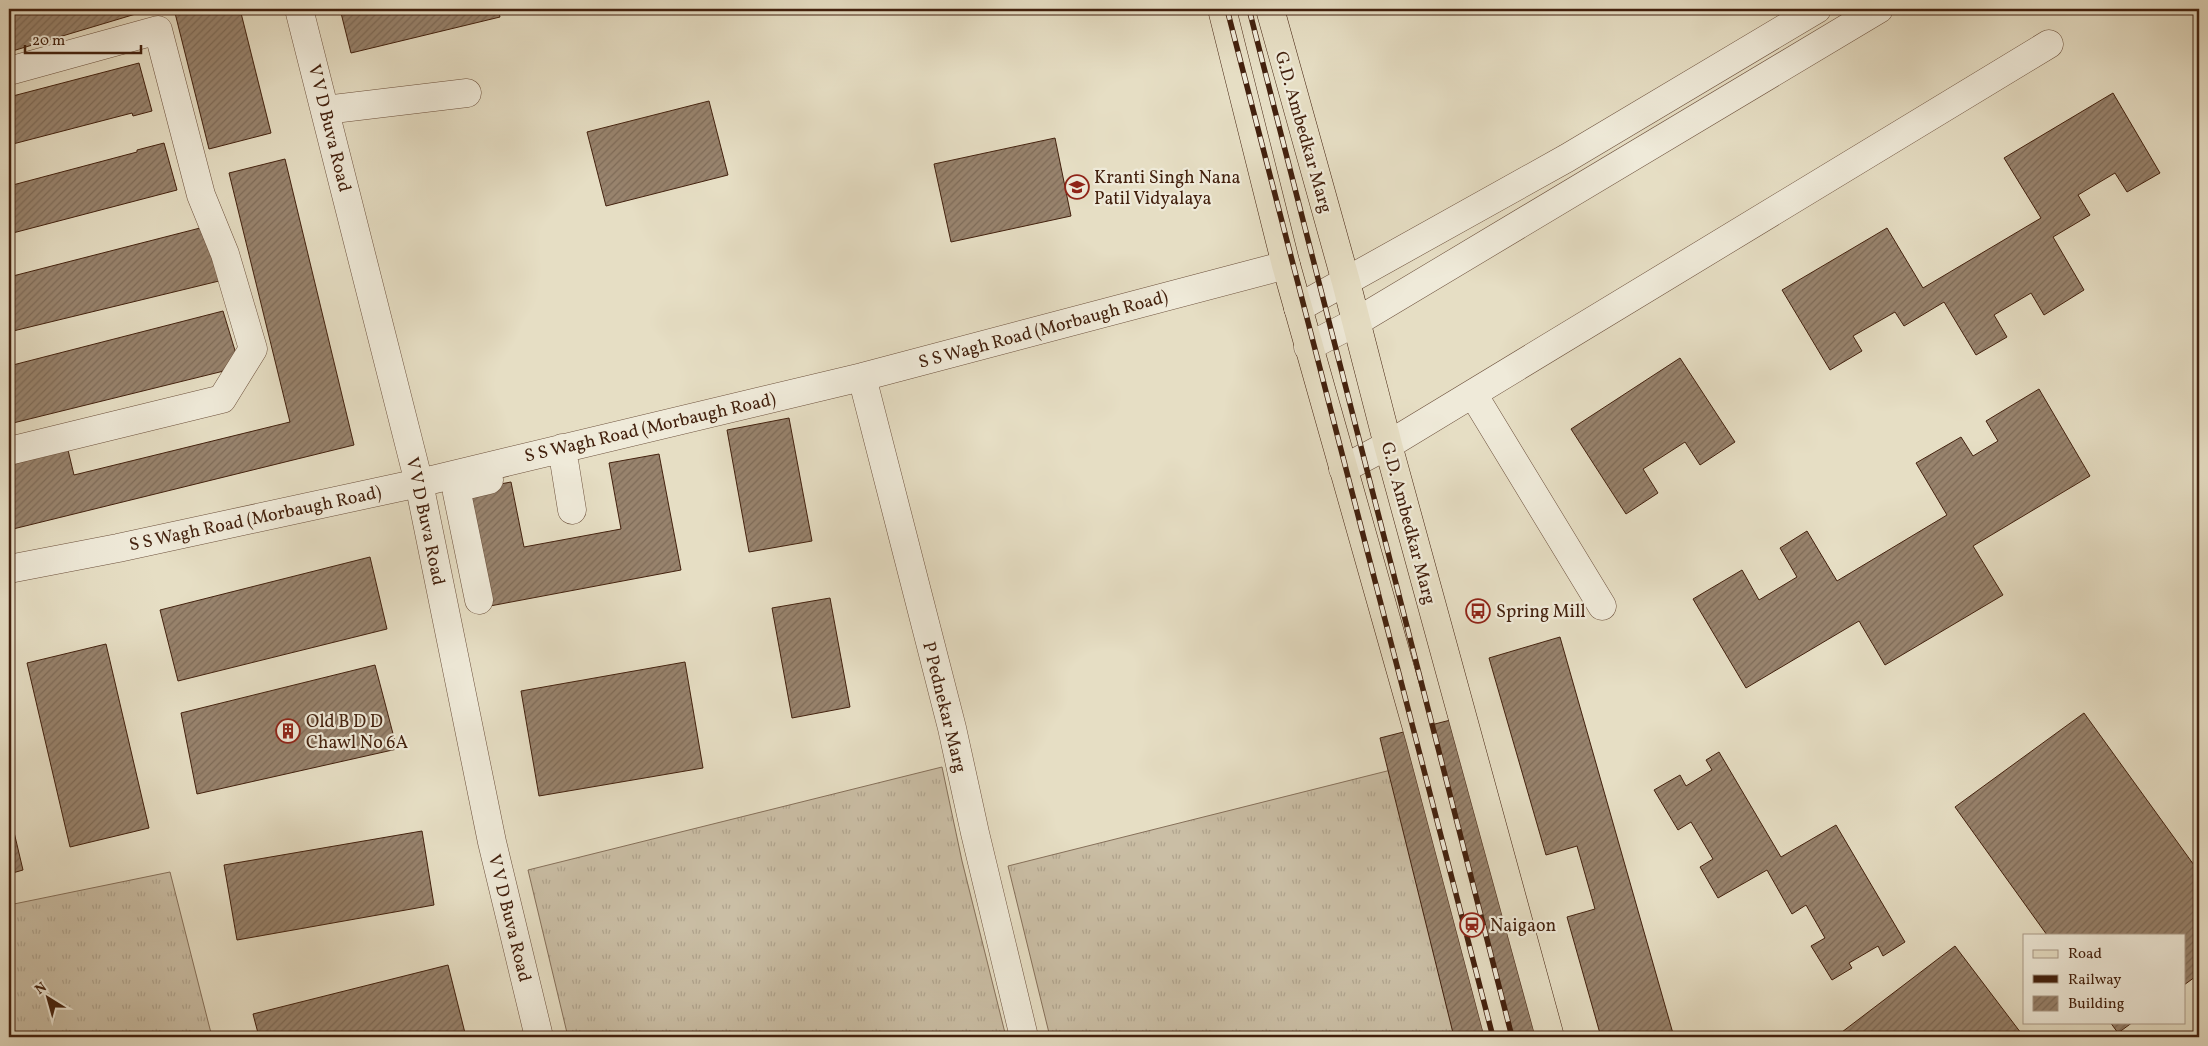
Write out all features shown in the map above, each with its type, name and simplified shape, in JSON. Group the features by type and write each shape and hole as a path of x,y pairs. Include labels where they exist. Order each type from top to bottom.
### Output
{"main road":[{"path":"1222,9 1308,347 1420,739 1499,1037"},
{"name":"G.D. Ambedkar Marg","path":"1270,9 1346,282 1388,445 1550,1037"}],"street":[{"name":"V V D Buva Road","path":"299,9 419,483 492,842 539,1037"},
{"path":"1298,308 1567,158 1817,9"},
{"path":"1308,347 1356,322 1879,9"},
{"path":"9,72 155,20 201,195 224,254 253,349 222,399 9,451"},
{"path":"1343,469 1388,445 1473,394 2049,44"},
{"path":"325,110 467,93"},
{"name":"S S Wagh Road (Morbaugh Road)","path":"9,569 118,548 419,483 563,456 1286,265"},
{"name":"P Pednekar Marg","path":"862,377 952,728 1024,1037"},
{"path":"1473,394 1602,606"},
{"path":"479,600 457,494 458,489 563,456 652,440"},
{"path":"563,456 572,510"}],"green space":[{"path":"942,767 962,861 1006,1037 568,1037 528,870"},
{"path":"1391,770 1456,1037 1050,1037 1008,866"},
{"path":"170,872 212,1037 9,1037 9,905"}],"building":[{"path":"9,9 138,9 139,13 9,52"},
{"path":"174,9 240,9 271,133 209,149"},
{"path":"340,9 498,9 500,17 351,53"},
{"path":"139,63 152,111 133,116 132,113 9,145 9,97"},
{"path":"2113,93 2160,173 2127,192 2115,173 2078,195 2090,215 2053,237 2084,290 2044,315 2031,293 1994,315 2007,337 1976,355 1944,302 1904,326 1895,312 1853,336 1862,351 1830,370 1782,290 1887,228 1923,288 2041,218 2004,158"},
{"path":"709,101 728,175 606,206 587,132"},
{"path":"1055,138 1071,216 951,242 934,164"},
{"path":"164,143 177,190 9,234 9,186"},
{"path":"285,159 354,445 9,530 9,465 68,450 74,475 290,422 229,173"},
{"path":"204,227 219,281 9,332 9,277"},
{"path":"223,311 240,367 9,424 9,366"},
{"path":"1680,358 1735,442 1700,465 1685,442 1643,469 1658,493 1626,514 1571,429"},
{"path":"2039,389 2090,476 1973,546 2003,595 1885,665 1859,621 1746,688 1693,599 1742,570 1759,600 1797,577 1780,548 1807,531 1837,581 1947,515 1916,463 1961,437 1973,456 1998,441 1986,421"},
{"path":"789,418 812,541 749,552 727,430"},
{"path":"659,454 681,570 490,606 469,490 511,482 524,547 621,529 609,463"},
{"path":"370,557 387,629 178,681 160,610"},
{"path":"830,598 850,707 792,718 772,608"},
{"path":"1560,637 1674,1037 1601,1037 1567,917 1595,909 1577,846 1546,855 1489,658"},
{"path":"106,644 149,828 70,847 27,663"},
{"path":"685,662 703,768 539,796 521,691"},
{"name":"Old B D D Chawl No 6A","path":"375,665 397,749 197,794 181,713"},
{"path":"2084,713 2199,872 2199,974 2186,984 2186,934 2046,934 1955,807"},
{"path":"1474,714 1554,1037 1454,1037 1380,738"},
{"path":"1719,752 1781,857 1836,825 1905,942 1883,956 1878,946 1849,963 1852,968 1832,980 1811,946 1825,938 1806,905 1792,914 1767,870 1718,898 1700,867 1713,859 1691,822 1678,830 1654,790 1680,775 1686,786 1712,770 1706,760"},
{"path":"9,811 23,870 9,874"},
{"path":"422,831 434,905 237,940 224,865"},
{"path":"1955,946 2024,1037 1845,1037 1842,1032"},
{"path":"448,965 465,1033 447,1037 259,1037 253,1014"},
{"path":"2111,1024 2130,1024 2118,1033"}],"railway":[{"path":"1227,9 1493,1037"},
{"path":"1249,9 1512,1037"}],"place":[{"name":"Kranti Singh Nana Patil Vidyalaya","path":"1077,187"},
{"name":"Spring Mill","path":"1478,611"},
{"name":"Old B D D Chawl No 6A","path":"288,731"},
{"name":"Naigaon","path":"1472,925"}]}
